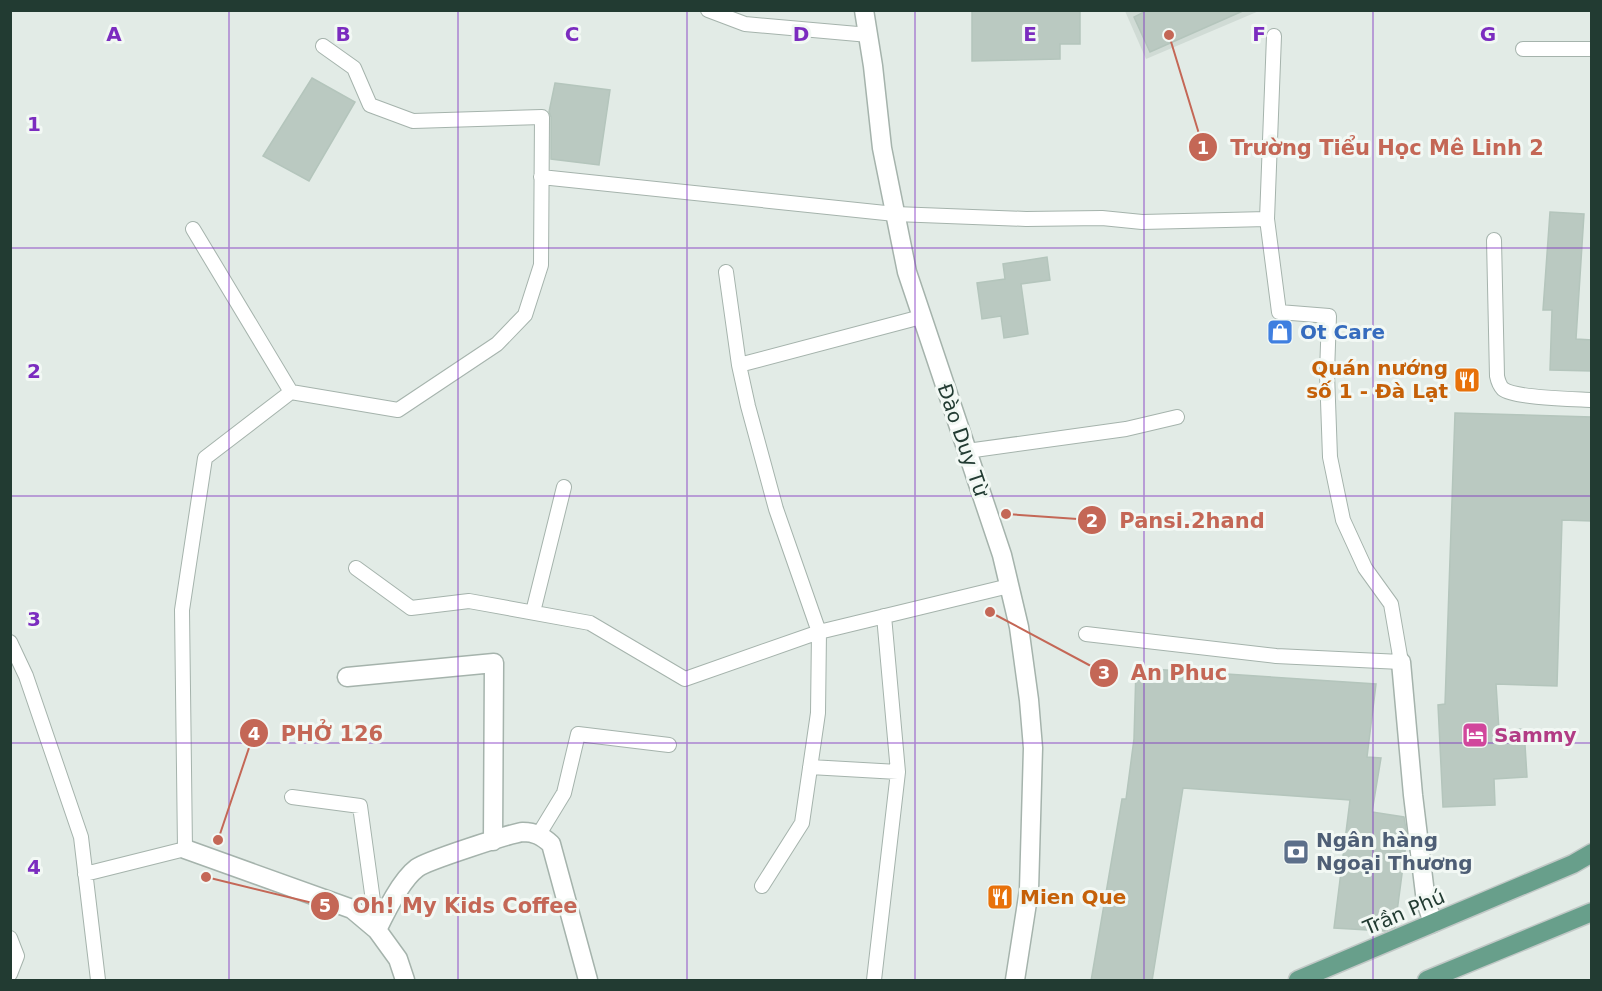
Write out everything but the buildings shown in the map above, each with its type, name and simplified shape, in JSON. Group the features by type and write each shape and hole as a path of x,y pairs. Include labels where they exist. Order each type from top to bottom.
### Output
{"main road":[{"name":"Trần Phú","path":"1298,981 1574,864 1592,853"},
{"path":"1427,981 1449,976 1592,912"}],"street":[{"name":"Đào Duy Từ","path":"864,10 882,147 907,272 1002,555 1019,627 1033,748 1029,890 1015,981"},
{"path":"1401,662 1426,902 1433,924"},
{"path":"347,677 494,663 493,841"},
{"path":"377,930 393,897 417,868 520,832 539,834 551,844 588,981"},
{"path":"185,849 352,909 377,930 398,959 405,981"}],"lane":[{"path":"708,10 745,24 869,35"},
{"path":"1086,634 1276,656 1401,662 1391,604 1365,568 1343,520 1330,457 1327,374 1329,316 1279,312 1267,219 1274,36"},
{"path":"85,874 185,849 182,610 205,458 291,392 398,410 497,344 525,315 541,265 542,117 413,120 370,105 354,68 323,46"},
{"path":"1523,50 1592,49"},
{"path":"541,177 895,214 1026,219 1102,218 1142,222 1267,219"},
{"path":"193,229 291,392"},
{"path":"1494,240 1499,384 1508,392 1522,395 1592,400"},
{"path":"726,272 739,365 748,406 776,509 819,632 818,713 802,823 762,886"},
{"path":"739,365 921,316"},
{"path":"967,452 1126,429 1177,417"},
{"path":"533,612 564,487"},
{"path":"356,568 411,608 469,600 590,623 685,679 819,632 1009,586"},
{"path":"874,981 898,772 884,616"},
{"path":"10,642 26,676 81,837 98,981"},
{"path":"539,834 564,793 578,734 669,745"},
{"path":"810,767 898,772"},
{"path":"292,797 360,806 377,930"},
{"path":"10,938 17,956 10,974"}],"shaded area":[{"path":"1125,11 1259,11 1146,59"}],"place":[{"name":"Trường Tiểu Học Mê Linh 2","path":"1169,35"},
{"name":"Ot Care","path":"1280,332"},
{"name":"Quán nướng số 1 - Đà Lạt","path":"1467,380"},
{"name":"Pansi.2hand","path":"1006,514"},
{"name":"An Phuc","path":"990,612"},
{"name":"Sammy","path":"1475,735"},
{"name":"PHỞ 126","path":"218,840"},
{"name":"Ngân hàng Ngoại Thương","path":"1296,852"},
{"name":"Oh! My Kids Coffee","path":"206,877"},
{"name":"Mien Que","path":"1000,897"}]}
